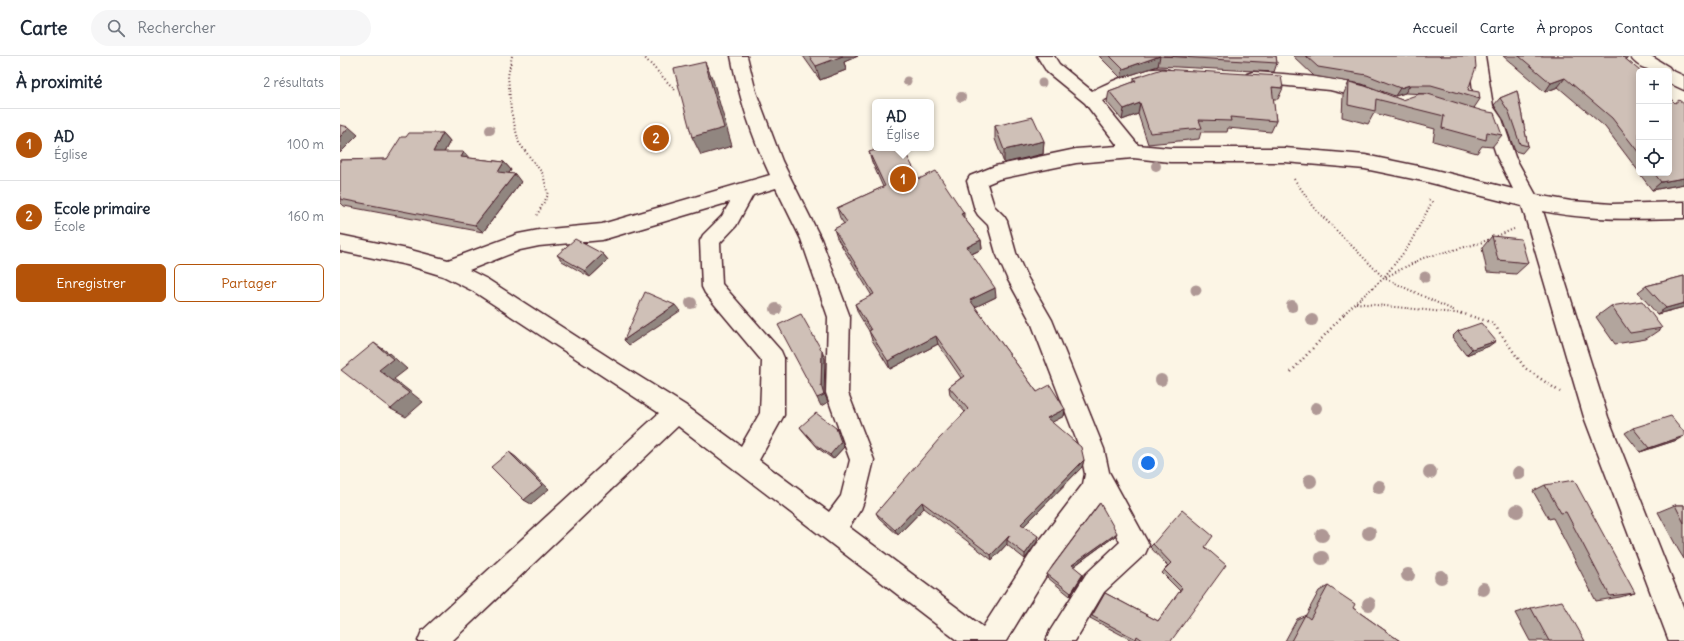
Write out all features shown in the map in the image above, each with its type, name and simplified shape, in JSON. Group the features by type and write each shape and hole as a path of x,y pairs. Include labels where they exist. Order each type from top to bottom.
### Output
{"street":[{"path":"739,56 747,92 773,161 811,239 839,317 836,393 862,460 852,501 832,529"},
{"path":"1045,56 1053,68 1091,99 1133,151"},
{"path":"1477,56 1484,108 1493,120 1506,157 1530,201 1596,417 1683,641"},
{"path":"1638,56 1658,68"},
{"path":"1091,99 1100,93 1143,77 1158,73 1179,74"},
{"path":"1236,76 1323,84 1362,91 1388,102"},
{"path":"1672,77 1684,84"},
{"path":"1466,114 1493,120"},
{"path":"1060,641 1095,583 1136,545 1112,504 1097,474 1092,449 1054,358 1041,320 1017,278 1009,259 997,221 985,210 976,181 995,173 1076,156 1133,151 1170,156 1277,155 1365,162 1423,174 1530,201 1571,209 1612,212 1684,210"},
{"path":"449,270 518,242 539,238 602,232 746,191 782,179"},
{"path":"745,462 772,415 773,358 712,287 710,241 730,221 746,191"},
{"path":"340,243 407,257 449,270 480,285 611,371 677,412 980,641"},
{"path":"432,641 677,412"},
{"path":"990,641 1043,557 1095,489 1097,474"}],"path":[{"path":"512,56 508,76 511,110 519,143 543,174 548,195 531,225 539,238"},
{"path":"642,56 676,91"},
{"path":"1277,155 1316,210 1384,278 1459,313 1493,323 1525,368 1596,417"},
{"path":"1291,372 1355,303 1384,278 1408,247 1432,202 1426,198"},
{"path":"1384,278 1423,258 1480,243 1537,220"},
{"path":"1355,303 1459,313"}],"building":[{"path":"809,56 843,56 816,66"},
{"path":"1110,56 1160,56 1123,69"},
{"path":"1163,56 1276,56 1277,63"},
{"path":"1306,56 1475,56 1476,67 1468,90 1479,92 1480,99 1431,85 1410,85 1400,88 1367,75 1318,67"},
{"path":"1519,56 1622,56 1636,68 1636,149 1612,118 1565,78 1551,83"},
{"path":"705,62 724,128 692,137 674,69"},
{"path":"1162,69 1281,76 1283,88 1272,87 1276,121 1230,117 1231,121 1199,120 1202,128 1150,133 1140,103 1124,109 1109,91 1136,81 1134,78"},
{"path":"1349,82 1365,86 1402,100 1419,94 1428,94 1494,113 1502,135 1487,132 1486,140 1442,128 1444,116 1376,99 1375,111 1348,105"},
{"path":"1517,91 1528,146 1520,144 1509,112 1500,98"},
{"path":"1672,100 1675,103 1679,100 1684,104 1684,178 1661,182 1656,176 1672,176"},
{"path":"1033,117 1044,141 1004,150 995,126"},
{"path":"340,125 349,127 340,137"},
{"path":"409,133 443,133 433,152 464,152 461,157 504,162 498,172 515,174 475,225 340,199 340,160 387,159 401,137 406,137"},
{"path":"905,151 919,179 936,171 964,213 961,214 981,240 967,247 995,288 970,300 1037,392 1050,385 1065,409 1047,418 1081,447 1084,460 1021,524 1038,536 1025,554 1007,540 1010,535 991,555 922,502 895,530 876,513 939,439 968,409 949,387 964,376 936,336 888,361 869,331 871,330 855,304 874,294 834,229 847,222 837,208 885,186 869,152"},
{"path":"1492,236 1521,239 1528,263 1498,260"},
{"path":"575,239 603,254 585,271 557,255"},
{"path":"1684,276 1684,303 1666,308 1646,286"},
{"path":"645,292 675,305 624,340"},
{"path":"1642,301 1662,328 1630,333 1611,306"},
{"path":"801,314 822,351 821,385 824,395 817,398 778,325"},
{"path":"1481,323 1496,341 1472,349 1458,331"},
{"path":"374,343 393,359 379,370 409,393 391,409 341,370"},
{"path":"816,413 836,428 841,442 830,455 816,445 800,427"},
{"path":"1671,416 1684,432 1684,436 1649,448 1633,428"},
{"path":"509,452 542,485 524,500 491,467"},
{"path":"1574,480 1635,593 1610,596 1566,512 1561,513 1545,485"},
{"path":"1100,503 1117,533 1072,565 1083,574 1071,593 1047,574"},
{"path":"1675,505 1684,505 1684,523"},
{"path":"1182,510 1213,536 1205,547 1226,565 1171,641 1144,641 1137,636 1136,639 1092,616 1105,593 1158,621 1182,588 1164,570 1171,563 1153,544"},
{"path":"1328,586 1355,604 1353,608 1400,641 1291,641 1305,615 1310,619"},
{"path":"1562,601 1585,641 1549,641 1531,608"}],"place":[{"name":"Ecole primaire","path":"656,138"},
{"name":"AD","path":"903,179"}]}
